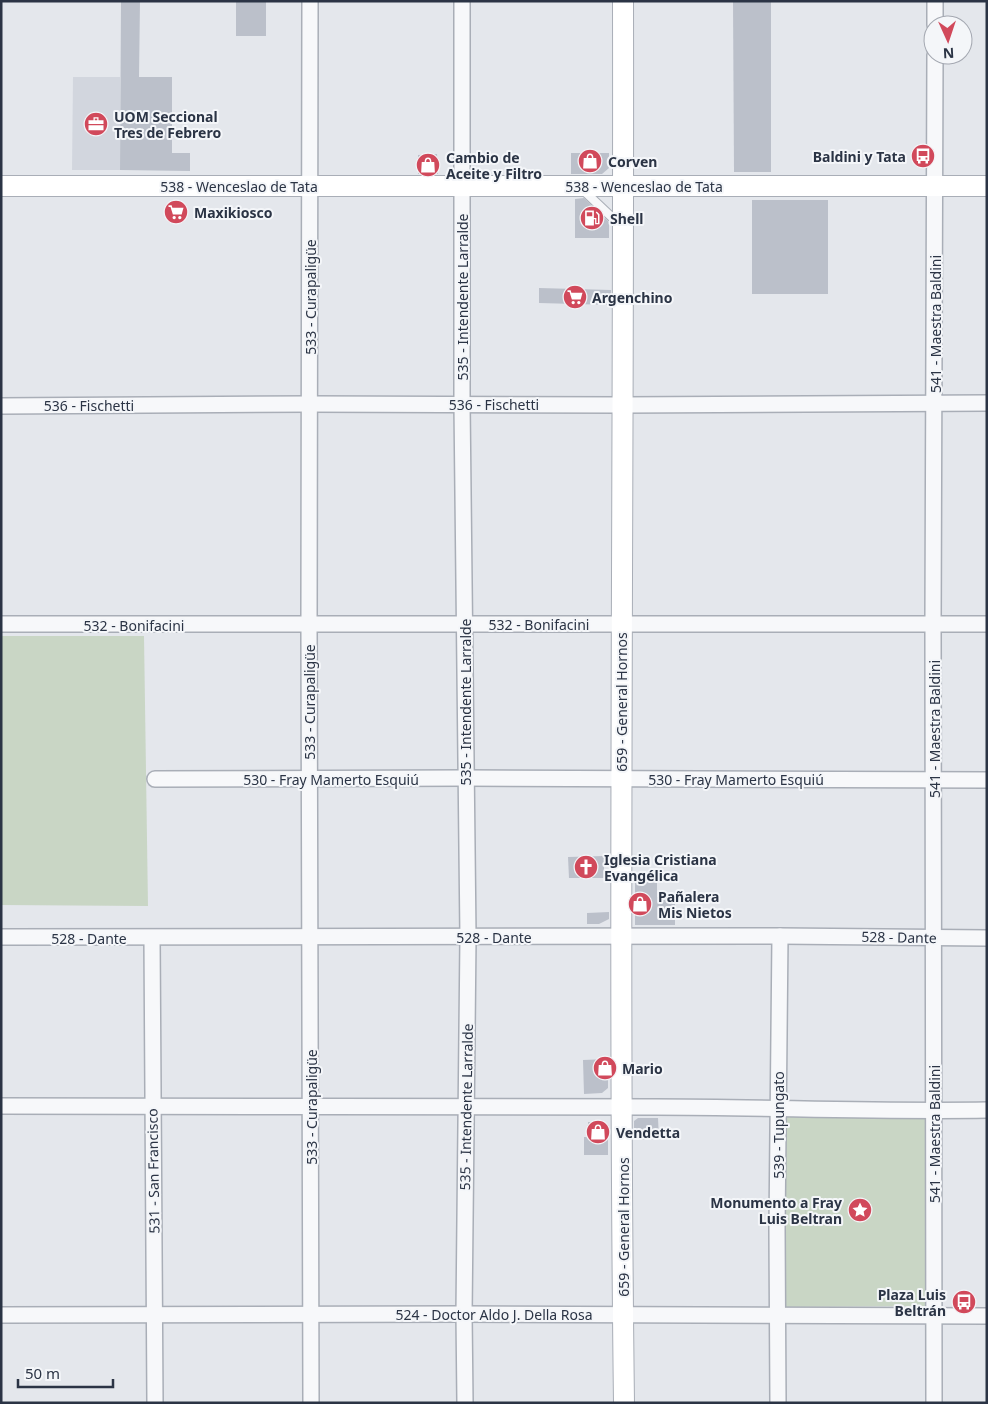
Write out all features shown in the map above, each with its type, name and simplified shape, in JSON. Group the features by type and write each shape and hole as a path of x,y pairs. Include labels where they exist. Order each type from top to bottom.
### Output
{"street":[{"name":"533 - Curapaligüe","path":"310,1 309,779 311,1403"},
{"name":"535 - Intendente Larralde","path":"462,1 462,404 468,937 464,1314 465,1403"},
{"name":"659 - General Hornos","path":"623,1 624,405 621,779 624,1403"},
{"path":"935,1 935,15"},
{"name":"541 - Maestra Baldini","path":"934,1403 935,65"},
{"name":"538 - Wenceslao de Tata","path":"1,186 987,186"},
{"name":"536 - Fischetti","path":"1,406 987,403"},
{"name":"532 - Bonifacini","path":"1,624 987,624"},
{"name":"530 - Fray Mamerto Esquiú","path":"155,779 987,780"},
{"name":"528 - Dante","path":"1,938 780,936 987,938"},
{"name":"539 - Tupungato","path":"778,1403 780,936"},
{"name":"531 - San Francisco","path":"152,938 155,1403"},
{"path":"1,1106 778,1107 934,1111 987,1110"},
{"name":"524 - Doctor Aldo J. Della Rosa","path":"1,1315 778,1314 987,1316"}],"lane":[{"path":"580,186 624,228"}],"shaded area":[{"name":"UOM Seccional Tres de Febrero","path":"73,77 120,77 120,170 72,170"}],"green space":[{"path":"1,636 144,636 148,906 1,905"},
{"path":"930,1116 931,1306 786,1307 785,1117"}],"building":[{"path":"121,1 140,1 139,77 172,77 172,153 190,153 190,171 120,170"},
{"path":"236,1 266,1 266,36 236,36"},
{"path":"733,1 771,1 771,172 734,172"},
{"name":"Corven","path":"571,153 609,153 609,168 602,174 571,174"},
{"name":"Cambio de Aceite y Filtro","path":"437,154 438,174 418,174 418,155"},
{"name":"Shell","path":"584,198 609,222 609,238 575,238 575,199"},
{"path":"752,200 828,200 828,294 752,294"},
{"name":"Argenchino","path":"539,288 611,290 611,305 539,303"},
{"name":"Iglesia Cristiana Evangélica","path":"604,856 604,878 569,878 568,857"},
{"path":"635,879 657,879 657,897 675,897 675,925 635,925"},
{"path":"609,912 609,919 599,924 587,924 587,913"},
{"path":"608,1059 608,1088 602,1093 584,1094 583,1060"},
{"path":"638,1118 658,1118 659,1139 634,1140 634,1121"},
{"path":"588,1122 602,1122 608,1128 608,1155 584,1155 584,1137 589,1137"}],"place":[{"name":"UOM Seccional Tres de Febrero","path":"96,124"},
{"name":"Baldini y Tata","path":"923,156"},
{"name":"Corven","path":"590,161"},
{"name":"Cambio de Aceite y Filtro","path":"428,165"},
{"name":"Maxikiosco","path":"176,212"},
{"name":"Shell","path":"592,218"},
{"name":"Argenchino","path":"575,297"},
{"name":"Iglesia Cristiana Evangélica","path":"586,867"},
{"name":"Pañalera Mis Nietos","path":"640,904"},
{"name":"Mario","path":"605,1068"},
{"name":"Vendetta","path":"598,1132"},
{"name":"Monumento a Fray Luis Beltran","path":"860,1210"},
{"name":"Plaza Luis Beltrán","path":"964,1302"}]}
